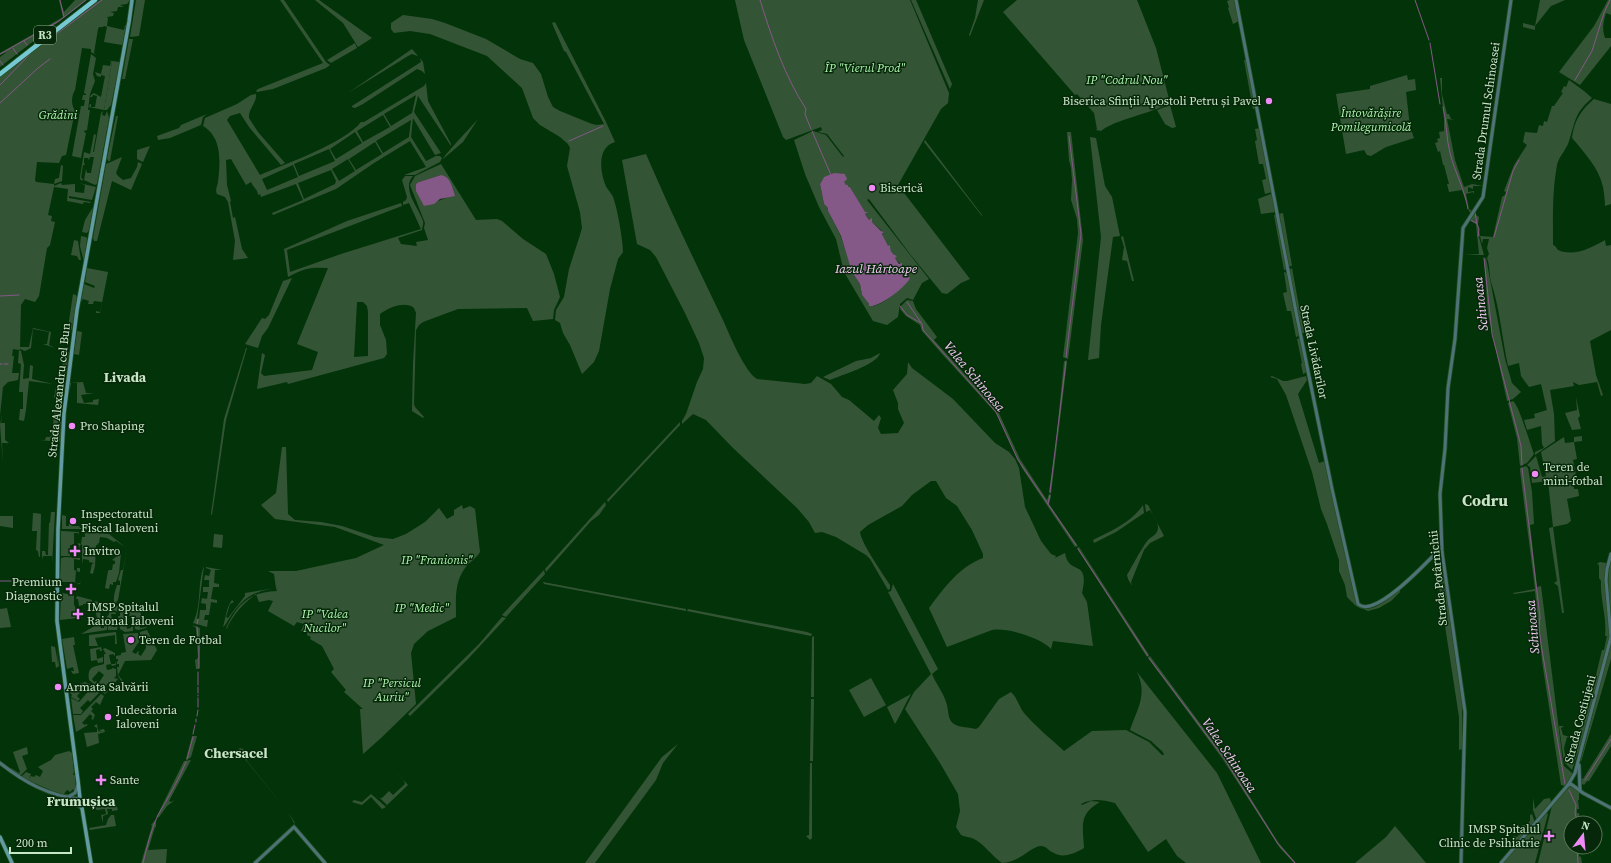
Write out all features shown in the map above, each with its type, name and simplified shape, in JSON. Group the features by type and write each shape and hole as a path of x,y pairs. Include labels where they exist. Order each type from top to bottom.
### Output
{"highway":[{"name":"R3","path":"0,70 91,0"},
{"name":"R3","path":"0,74 74,16 97,0"}],"main road":[{"name":"Strada Alexandru cel Bun","path":"91,863 78,781 57,621 58,530 64,413 77,310 132,1"},
{"path":"0,837 12,863"}],"street":[{"name":"Strada Livădarilor","path":"1236,0 1297,317 1332,489 1358,604 1367,608 1382,602 1435,554 1442,552"},
{"name":"Strada Drumul Schinoasei","path":"1467,219 1482,197 1512,0"},
{"name":"Strada Potârnichii","path":"1461,863 1465,712 1442,552 1440,494 1445,448 1447,404 1455,339 1463,228 1467,219"},
{"name":"Strada Costiujeni","path":"1500,863 1570,783 1575,773 1611,637 1606,578 1611,554"},
{"path":"0,763 24,781 82,808"},
{"path":"1578,763 1579,788"},
{"path":"1575,773 1576,772 1579,774"},
{"path":"63,798 75,794 78,781"},
{"path":"1570,783 1611,808"},
{"path":"63,798 81,800"},
{"path":"255,863 294,827 325,863"}],"green space":[{"path":"59,0 64,12 75,0 87,0 0,67 0,57 7,52 0,55 0,53 63,17"},
{"name":"Grădini","path":"100,0 130,0 127,4 120,5 124,7 118,7 117,11 110,12 114,13 113,16 107,17 107,26 124,30 126,25 121,53 122,45 104,42 107,27 104,26 99,27 98,29 94,53 96,55 91,52 91,49 82,48 75,90 72,98 75,111 66,155 62,156 59,163 37,162 36,182 54,184 54,186 61,183 62,185 75,184 75,192 84,193 85,185 79,183 96,187 92,200 69,196 69,198 91,202 84,202 83,204 67,201 68,189 54,187 48,215 52,216 51,221 55,222 50,245 47,248 39,296 35,302 25,299 21,305 20,347 29,347 33,328 51,332 49,345 55,348 43,344 47,344 49,332 33,329 31,348 25,351 13,349 12,356 14,356 12,373 19,373 18,380 8,382 3,387 0,415 0,75 83,11"},
{"path":"136,0 145,0 139,36 130,37"},
{"path":"280,0 284,0 326,62 330,65 326,68 273,89 257,92 256,91 258,89 323,63"},
{"path":"315,0 319,0 372,38 358,47 343,23"},
{"name":"ÎP \"Vierul Prod\"","path":"735,0 910,0 949,93 948,103 941,109 898,185 970,279 961,283 947,294 942,293 910,254 869,199 867,200 929,279 922,283 913,300 907,298 900,304 898,317 887,325 873,321 844,272 836,239 819,207 805,174 794,140 813,131 826,135 843,157 844,156 827,134 818,132 822,130 821,127 786,140 783,137 744,40","holes":["836,174 846,175 843,182 847,187 850,187 865,213 867,213 865,214 869,220 872,219 872,222 884,233 882,234 889,250 900,264 909,268 907,282 890,298 874,306 869,306 862,295 860,284 854,275 841,237 828,211 828,208 824,204 820,184 824,177"]},
{"path":"911,0 916,0 952,84 950,89"},
{"path":"978,0 984,0 970,36 969,35 975,18"},
{"name":"IP \"Codrul Nou\"","path":"1017,0 1137,0 1156,48 1170,103 1115,123 1101,131 1096,130 1094,113 1077,94 1075,95 1003,12"},
{"path":"1235,0 1239,21 1233,24 1227,1"},
{"path":"1540,0 1565,0 1551,6 1535,26"},
{"path":"1608,0 1611,0 1611,15 1606,13 1603,29 1605,38 1611,38 1611,46 1580,85 1559,72 1594,26"},
{"path":"403,15 432,19 445,23 486,39 520,59 533,63 541,74 548,97 553,107 592,124 604,124 566,52 564,51 552,23 555,22 606,122 615,142 605,149 601,160 601,166 605,184 616,205 623,252 618,259 610,289 599,351 594,362 582,374 570,345 563,333 560,323 555,320 556,310 564,297 569,269 582,228 580,212 567,166 570,148 568,144 560,137 540,125 533,118 522,88 487,56 430,34 410,31 394,33 391,29 391,23"},
{"path":"1523,23 1535,26 1535,30 1523,27"},
{"path":"129,39 133,39 125,79 122,79"},
{"path":"355,43 357,48 331,63 327,60"},
{"path":"412,49 418,56 412,54 408,56 348,93"},
{"path":"91,54 96,58 93,74 95,81 90,94 88,110 90,110 87,130 84,131 86,133 81,158 72,156 81,106 84,106 85,100 82,100 83,95 86,95 84,93"},
{"path":"420,58 423,62 425,74 417,69 363,104 355,108 352,107 421,62"},
{"path":"107,60 112,61 104,110 89,107 91,104 91,107 95,107 97,96 93,95 90,97 91,95 94,93 101,97 105,76 97,76 95,72 101,74 103,65 110,66 111,61"},
{"path":"1244,60 1247,60 1256,108 1253,109"},
{"path":"112,61 120,62 111,105 107,110 104,110"},
{"name":"Întovărășire Pomilegumicolă","path":"1407,75 1408,80 1415,79 1416,90 1406,92 1410,127 1414,138 1386,147 1371,156 1367,155 1364,150 1346,154 1336,94 1370,89 1370,86"},
{"path":"1440,78 1442,78 1442,94 1447,114 1449,114 1451,119 1455,120 1447,119 1455,160 1464,187 1472,184 1483,186 1482,191 1482,186 1473,186 1473,189 1468,187 1468,192 1474,191 1474,194 1473,192 1466,194 1469,209 1472,211 1470,213 1462,190 1449,192 1447,184 1449,184 1440,151 1438,152 1435,143 1438,142 1437,139 1440,138 1439,132 1444,131"},
{"path":"1569,80 1592,98 1579,113 1568,144 1557,165 1553,215 1553,245 1558,250 1570,253 1588,249 1605,240 1606,246 1611,245 1611,330 1590,341 1596,375 1603,395 1601,396 1597,382 1579,385 1573,382 1574,386 1550,390 1554,414 1555,441 1535,455 1535,452 1544,448 1542,444 1541,426 1527,430 1524,420 1535,418 1534,414 1547,410 1541,384 1529,387 1521,376 1519,363 1508,366 1499,313 1491,282 1487,258 1489,254 1487,248 1489,239 1483,239 1482,244 1480,236 1493,237 1502,197 1506,192 1504,191 1514,165 1527,145 1523,142 1525,132 1537,133 1539,125 1543,126 1544,121 1547,122 1552,106 1554,106 1563,93 1561,92 1564,86 1566,87"},
{"path":"426,83 428,101 451,146 418,96 414,112 441,153 435,155 413,118 411,137 426,161 436,156 440,156 442,158 440,162 415,175 404,175 426,167 410,141 336,189 273,215 272,213 303,200 296,184 261,197 260,194 258,195 251,182 246,185 231,159 226,160 227,185 233,218 235,217 242,249 248,258 233,260 235,241 228,202 225,197 217,194 216,191 218,182 219,151 214,137 203,126 205,118 237,104 251,95 256,94 249,118 258,132 285,163 281,165 249,127 240,113 230,116 227,120 260,175 299,159 342,138 361,122 364,122 424,86","holes":["416,95 412,113 391,126 384,114","383,115 390,127 363,142 357,131","411,120 409,137 383,153 376,141","355,132 362,143 336,159 330,149","375,142 382,154 356,170 349,159","329,149 335,161 299,176 294,164","348,159 355,171 339,181 332,169","293,165 298,177 267,190 262,179","331,170 336,181 335,184 304,199 298,183"]},
{"path":"1594,99 1611,104 1611,204 1605,206 1603,187 1598,173 1572,138 1576,121 1585,107"},
{"path":"1170,105 1176,127 1172,128 1165,124 1157,110"},
{"path":"103,111 102,115 105,116 107,111 109,118 97,184 95,185 84,180 86,169 87,173 91,173 94,157 90,157 89,160 88,158 84,158 85,165 83,165 82,181 80,177 84,152 90,154 94,134 96,135 94,152 101,113"},
{"path":"207,114 203,117 201,125 170,138 158,140 157,136 179,128 181,125"},
{"path":"116,116 118,116 110,161 108,161 107,158"},
{"path":"478,119 463,142 443,159 453,146"},
{"path":"1260,128 1272,192 1265,194 1262,180 1266,179 1263,164 1259,164 1255,141 1257,140 1255,129"},
{"path":"1067,132 1071,132 1083,240 1068,359 1063,357 1078,233 1077,219 1071,200 1072,180"},
{"path":"1090,137 1096,138 1105,186 1112,197 1120,236 1113,237 1101,325 1099,358 1088,360 1101,237"},
{"path":"925,140 982,215 982,216 924,142"},
{"path":"150,146 143,162 137,159 137,150"},
{"path":"646,154 733,342 752,375 757,379 805,384 811,383 817,376 831,384 842,397 849,400 874,421 879,415 881,418 878,428 881,434 898,433 904,423 898,409 898,403 893,390 907,374 908,362 912,368 953,399 995,443 1009,452 1015,459 1019,468 1025,507 1041,541 1051,554 1056,556 1055,558 1065,553 1070,564 1078,568 1083,575 1084,582 1082,593 1087,602 1093,646 1053,641 1051,649 1040,641 1023,634 1006,630 992,630 947,647 929,608 940,593 959,573 974,562 983,558 983,554 972,530 957,506 946,498 936,481 931,481 912,495 902,506 868,525 860,532 868,551 890,585 890,589 888,590 870,559 866,555 836,537 822,532 815,533 809,522 797,508 733,448 706,420 693,414 682,424 703,369 704,358 699,343 685,313 656,257 650,250 637,244 622,160"},
{"path":"122,157 116,173 123,180 131,178 138,162 142,164 131,190 112,181 97,241 94,241 93,238 106,164"},
{"path":"441,164 476,220 497,219 502,221 523,239 546,254 554,274 560,297 554,310 553,319 533,321 527,308 458,309 423,322 419,325 416,330 414,404 424,417 423,418 412,411 416,313 414,308 406,305 392,307 380,314 380,325 386,340 387,354 384,358 288,384 287,382 257,389 262,353 265,355 261,373 264,376 312,370 318,352 297,344 328,268 307,269 288,277 284,249 347,221 401,203 402,206 287,250 290,272 421,229 409,203 403,205 403,202 407,197 402,180 405,176 413,176 410,181 409,187 410,193 423,223 422,230 398,238 401,244 417,246 416,242 428,240 424,228 425,223 410,185 415,176","holes":["441,175 451,196 425,206 419,182","357,302 363,302 367,306 368,356 354,357"]},
{"path":"61,165 63,166 62,181 54,184 55,179 59,178"},
{"path":"1273,193 1276,212 1261,214 1258,199"},
{"path":"93,207 89,230 87,233 82,232 85,220"},
{"path":"1475,211 1476,215 1479,217 1478,224 1484,255 1464,255 1479,254 1476,224 1470,220"},
{"path":"1283,213 1292,266 1289,266 1279,214"},
{"path":"1274,215 1276,215 1287,269 1284,270"},
{"path":"81,236 86,237 87,239 84,262 80,246"},
{"path":"1123,236 1134,281 1132,281 1127,261 1122,260 1124,247 1121,237"},
{"path":"74,240 78,241 81,260 79,260 77,256 71,255"},
{"path":"1486,258 1505,359 1512,383 1521,392 1513,399 1507,401 1488,314 1484,259"},
{"path":"87,268 108,272 100,313 96,313 96,311 100,312 102,302 94,301 93,304 88,304 89,301 83,299 81,302 84,284 94,288 95,286 85,282"},
{"path":"1292,268 1305,333 1302,333 1289,270"},
{"path":"1284,272 1287,273 1299,336 1296,337 1291,311 1287,311 1283,293 1287,292"},
{"path":"292,278 268,328 262,336 258,348 245,344 262,318 265,319 269,315 283,281"},
{"path":"73,294 76,295 77,298 72,328 70,334 67,334"},
{"path":"907,300 913,301 916,309 937,337 934,340 998,411 1020,459 1047,500 1049,494 1051,496 1049,504 1078,546 1075,547 1022,468 996,413 922,331 920,325 906,316 900,309"},
{"path":"77,331 82,332 79,355 74,354"},
{"path":"1300,338 1307,372 1303,374 1297,339"},
{"path":"246,348 226,420 212,515 224,419"},
{"path":"19,350 21,351 24,365 23,379 29,378 30,365 33,366 32,379 53,384 29,381 24,421 19,420 20,409 23,409 23,392 19,392 21,364 18,363"},
{"path":"64,352 69,352 63,393 66,379 61,441 57,442 58,435 55,434 51,437 50,441 40,440 45,440 46,437 50,437 52,434 56,387 61,379 63,361 65,361"},
{"path":"880,353 872,362 858,369 830,380 823,377 856,361 871,358"},
{"path":"1064,361 1067,362 1051,494 1049,492 1056,444"},
{"path":"1272,376 1283,381 1287,381 1306,376 1307,380 1298,394 1319,463 1325,461 1358,605 1369,609 1375,607 1400,588 1400,592 1391,601 1379,608 1368,611 1356,606 1347,597 1345,585 1339,571 1339,560 1321,509 1312,472 1286,395 1277,379 1270,377"},
{"path":"83,382 86,393 94,393 81,395 84,403 93,402 93,400 99,399 98,405 77,403 77,383 71,383 69,389 70,383"},
{"path":"1576,397 1580,416 1578,418 1581,429 1572,430 1565,413 1577,410"},
{"path":"1513,401 1521,417 1534,454 1527,463 1520,466 1517,438 1508,403"},
{"path":"2,414 1,423 5,423 5,440 9,443 2,443 3,464 0,425"},
{"path":"680,422 680,425 608,502 607,500"},
{"path":"1582,436 1582,441 1574,442 1574,437"},
{"path":"1564,437 1565,443 1574,442 1577,459 1573,460 1576,476 1572,477 1574,489 1578,489 1579,496 1567,499 1571,521 1567,524 1553,527 1548,481 1532,483 1530,467 1527,465 1536,456 1542,477 1546,476 1541,452"},
{"path":"282,447 286,447 288,514 295,520 321,522 342,526 375,537 393,539 406,534 425,522 439,508 447,519 454,515 454,510 462,505 463,509 470,506 475,509 480,552 477,557 468,564 461,574 456,592 456,617 428,631 414,644 411,653 416,704 363,754 360,709 363,709 344,692 346,690 331,672 334,669 322,646 310,639 311,637 307,635 307,633 301,631 304,624 297,622 294,626 268,611 273,601 269,600 259,602 256,595 277,591 274,574 268,571 296,571 356,558 384,545 335,527 275,519 261,505 276,493"},
{"path":"1526,466 1528,468 1532,492 1534,524 1530,525 1537,587 1541,586 1563,762 1564,766 1572,773 1565,786 1561,785 1542,661 1535,591 1513,593 1535,589 1520,471 1520,468"},
{"path":"605,502 606,505 599,515 591,521 546,572 545,569"},
{"path":"1145,504 1148,505 1154,516 1150,510 1146,512"},
{"path":"1143,505 1144,513 1116,532 1094,543 1093,540 1127,521"},
{"path":"51,512 55,512 52,564 52,556 43,556 42,560 42,551 45,551 46,555 48,555 49,523"},
{"path":"35,513 41,514 40,557 38,551 36,550 37,531 32,531 33,514 31,514"},
{"path":"62,515 66,516 66,526 69,526 69,522 72,522 72,526 79,526 80,528 86,529 62,529"},
{"path":"0,516 13,516 13,528 0,526"},
{"path":"1157,522 1164,536 1150,543 1144,550 1131,582 1132,586 1127,575 1149,539 1157,531"},
{"path":"1553,527 1564,613 1562,613 1558,586 1554,583 1557,581 1549,528"},
{"path":"61,531 79,532 78,535 78,533 74,533 74,550 73,545 70,545 70,556 61,556"},
{"path":"81,532 109,534 125,547 116,541 114,542 107,538 100,537 99,543 97,544 98,545 96,545 93,574 90,573 92,564 94,563 83,559 82,564 82,544 80,545 80,549 78,543 81,544 82,537 85,537 85,534"},
{"path":"214,534 223,535 222,548 213,547"},
{"path":"1079,547 1149,655 1147,657 1077,548"},
{"path":"127,549 118,600 115,604 114,594 117,585 120,585 120,581 118,580 121,570 123,570"},
{"path":"121,553 119,573 116,582 113,582 113,585 110,584 109,589 105,588 108,571 112,570 113,564 115,564 115,561 112,560"},
{"path":"61,558 80,558 80,560 74,559 74,570 77,571 77,568 80,568 80,572 76,571 75,583 62,582 60,580"},
{"path":"1611,559 1611,619 1608,581"},
{"path":"1600,562 1606,563 1605,577 1610,635 1580,753 1578,752 1572,770 1564,762 1559,726 1564,726 1561,728 1563,735 1577,739 1590,692 1592,692 1602,650 1604,650 1607,636 1605,636 1601,581 1599,578 1599,565 1597,564","holes":["1567,737 1576,739 1572,757 1565,755 1564,748"]},
{"path":"1442,564 1462,702 1462,749 1459,750 1459,717 1436,567"},
{"path":"204,566 197,619 199,619 200,610 206,610 206,604 201,603 202,598 207,599 208,592 203,592 203,587 209,587 209,580 204,580 205,575 209,576 211,570 206,567 222,570 215,570 214,583 219,584 219,587 213,587 211,599 217,600 217,603 211,602 209,615 205,615 204,620 208,620 207,627 193,623 198,609"},
{"path":"544,570 545,574 506,617 502,615"},
{"path":"543,582 686,609 686,611 544,584"},
{"path":"893,584 938,669 932,674 945,698 950,720 956,725 976,729 999,699 1011,692 1028,718 1064,751 1092,731 1126,730 1149,742 1162,755 1164,755 1163,752 1151,741 1130,730 1140,702 1142,688 1137,672 1217,773 1261,863 1186,863 1177,856 1166,839 1148,852 1115,803 1102,800 1094,800 1081,804 1082,805 1091,801 1100,802 1088,811 1085,816 1083,822 1084,848 1068,855 1056,854 1046,847 1041,846 1019,858 1002,863 977,841 961,835 956,827 960,811 958,794 905,709 914,692 931,674 888,592 891,591"},
{"path":"276,588 261,591 246,599 232,614 223,627 227,609 232,600 234,602 230,604 226,617 228,618 245,596 245,593"},
{"path":"61,593 74,595 74,605 76,608 77,618 60,620"},
{"path":"77,596 92,600 92,603 79,606 78,599 76,599"},
{"path":"253,596 236,613 227,628 229,629 226,628 240,606"},
{"path":"94,601 109,604 106,609 100,608 101,628 107,626 107,630 81,634 98,624"},
{"path":"110,604 128,609 130,616 125,615 127,629 133,626 133,631 125,632 120,629 118,616 120,616 120,612 108,609"},
{"path":"7,608 11,627 0,628 0,609"},
{"path":"129,609 140,612 143,620 139,621 140,628 147,627 146,628 138,630 135,629 134,616 130,616"},
{"path":"688,609 812,634 811,636 687,611"},
{"path":"109,610 116,613 111,614 113,627 118,625 117,630 108,630 107,616 109,615"},
{"path":"502,617 506,618 467,660 410,716 408,714 479,644"},
{"path":"192,625 200,628 199,669 196,669 195,660 198,657 196,628"},
{"path":"147,630 157,650 151,660 125,661 118,675 123,681 122,682 118,676 117,667 119,667 119,664 117,664 118,659 116,659 116,656 126,652 123,634 138,633 139,643 132,652 136,654 138,651 138,654 141,656 146,648 145,635 140,638 140,632"},
{"path":"116,632 117,644 115,644 115,635 95,638 98,646 89,646 89,635"},
{"path":"814,636 814,697 811,697 812,637"},
{"path":"74,637 75,645 73,645 79,673 73,674 71,671 74,671 73,667 67,669 62,639"},
{"path":"1611,643 1611,659 1581,762 1581,759"},
{"path":"51,646 55,647 58,664 57,647 59,666 56,668 55,662 52,662"},
{"path":"101,647 102,651 100,651 100,649 96,650 97,659 103,657 103,662 98,663 97,660 91,661 90,649"},
{"path":"105,648 115,653 115,656 113,654 109,655 111,664 106,665 107,670 112,668 116,669 116,676 114,678 118,679 112,686 109,682 103,689 108,691 105,694 96,687 104,675 99,671 92,679 94,682 97,682 95,685 89,680 89,672 90,669 95,666 104,664 104,654 106,654 103,649"},
{"path":"1150,656 1225,757 1278,842 1296,863 1294,863 1280,848 1222,758 1148,658"},
{"path":"871,678 886,705 864,717 849,690"},
{"path":"85,682 92,685 89,689 85,687 77,696 80,699 78,701 71,697 72,695 70,693 69,685 73,686 72,688"},
{"path":"93,686 99,693 90,702 88,700 80,708 83,711 81,714 73,714 71,698 79,702"},
{"path":"101,694 104,696 100,705 96,702 91,707 93,709 91,711 95,715 93,720 91,718 93,717 90,714 82,723 88,725 76,732 73,715 81,715"},
{"path":"911,694 899,716 895,724 887,707"},
{"path":"811,699 814,699 813,761 810,761"},
{"path":"97,724 98,731 102,732 99,730 104,729 105,732 98,734 99,743 87,747 84,733 97,732 97,728 94,726"},
{"path":"1611,734 1611,746 1589,781 1587,781 1584,785 1581,783 1581,778 1583,779"},
{"path":"192,736 197,736 191,757 187,760 186,759"},
{"path":"678,744 663,763 656,780 595,863 585,863 662,757"},
{"path":"27,747 28,754 22,756 27,769 20,776 11,769 19,773 20,772 13,752"},
{"path":"240,748 245,750 247,761 288,812 240,753 238,753"},
{"path":"69,751 72,753 73,775 75,775 76,787 75,792 73,789 70,792 67,790 64,794 69,794 67,795 59,794 21,777 26,772 31,774 29,779 31,776 34,777 36,775 40,777 43,771 38,767 51,760 55,755"},
{"path":"191,760 169,801 171,802 175,800 167,806 159,817 156,818 184,761"},
{"path":"810,763 812,763 812,838 810,840 806,836 809,835"},
{"path":"390,766 408,785 387,805 380,798 382,798 389,791 393,795 405,784"},
{"path":"1569,786 1579,792 1579,809 1577,809 1577,813 1579,813 1579,815 1563,815 1563,855 1579,855 1582,863 1538,863 1552,806"},
{"path":"114,794 113,797 118,810 112,811 112,809 107,809 108,814 103,816 103,823 101,815 106,814 105,809 97,810 94,807 110,804"},
{"path":"371,794 386,807 382,809 371,797 362,805 352,802 354,800 362,802"},
{"path":"1533,798 1535,809 1544,799 1550,798 1551,802 1537,819 1533,810"},
{"path":"1546,813 1548,814 1535,863 1502,863"},
{"path":"1532,814 1535,823 1514,845 1513,836 1517,837 1522,831 1522,825 1526,825 1530,821 1530,815"},
{"path":"111,815 114,815 116,826 90,830 89,828 106,825"},
{"path":"156,819 156,827 148,850 167,849 166,863 141,863 152,826 151,825"},
{"path":"294,824 295,825 283,835"},
{"path":"1395,826 1426,863 1355,863 1386,837"}],"water":[{"name":"Iazul Hârtoape","path":"834,173 845,174 847,179 844,182 848,185 848,187 850,187 865,212 868,212 865,214 869,220 872,218 872,222 884,232 882,234 888,246 890,245 892,253 897,256 895,258 899,264 902,263 902,266 909,268 907,275 910,278 908,282 892,296 873,306 869,306 862,295 860,284 852,272 841,236 828,211 828,208 824,204 820,184 824,177"},
{"path":"441,175 449,180 455,196 440,199 434,204 424,206 416,191 416,184"}],"waterway":[{"path":"60,0 64,17"},
{"path":"0,54 59,21 86,0"},
{"path":"43,44 102,0"},
{"name":"Valea Schinoasa","path":"760,0 785,70 806,109 805,114 811,129"},
{"name":"Schinoasa","path":"1415,0 1429,40"},
{"path":"1575,80 1592,51 1604,13 1610,0"},
{"path":"24,41 27,45"},
{"name":"Schinoasa","path":"1430,43 1440,104"},
{"path":"13,48 17,54"},
{"path":"0,85 32,52"},
{"path":"0,103 50,59"},
{"path":"0,61 3,65"},
{"name":"Schinoasa","path":"1443,107 1450,153 1454,168 1465,195 1468,209"},
{"path":"569,141 603,126"},
{"name":"Valea Schinoasa","path":"812,131 831,175"},
{"path":"1066,357 1081,234 1069,136"},
{"path":"1494,237 1513,171 1519,160"},
{"name":"Schinoasa","path":"1475,213 1477,223"},
{"name":"Schinoasa","path":"1470,220 1476,223"},
{"name":"Schinoasa","path":"1476,222 1479,229 1478,236"},
{"name":"Schinoasa","path":"1484,258 1492,334 1521,446 1522,465"},
{"path":"0,296 19,295"},
{"name":"Valea Schinoasa","path":"907,302 922,324 923,330 996,412 1018,460 1076,545"},
{"path":"900,306 907,315 921,323"},
{"path":"1050,492 1066,361"},
{"name":"Schinoasa","path":"1522,468 1540,617 1539,628 1541,644 1565,784"},
{"name":"Valea Schinoasa","path":"1048,504 1050,495"},
{"name":"Valea Schinoasa","path":"1078,549 1148,656"},
{"path":"0,581 11,581"},
{"path":"197,624 198,619"},
{"path":"197,627 198,638"},
{"path":"199,644 199,668"},
{"name":"Valea Schinoasa","path":"1149,658 1224,758 1278,844 1295,863"},
{"path":"198,672 198,685"},
{"path":"198,687 198,693"},
{"path":"198,698 198,707"},
{"path":"197,716 198,710"},
{"path":"193,734 195,725"},
{"path":"187,759 193,737"},
{"path":"1585,780 1611,739"},
{"path":"143,863 149,839 158,815 186,762"},
{"name":"Schinoasa","path":"1569,790 1576,805 1576,815"},
{"name":"Schinoasa","path":"1578,855 1578,863"}],"place":[{"name":"Biserica Sfinții Apostoli Petru și Pavel","path":"1269,101"},
{"name":"Biserică","path":"872,188"},
{"name":"Pro Shaping","path":"72,426"},
{"name":"Teren de mini-fotbal","path":"1535,474"},
{"name":"Inspectoratul Fiscal Ialoveni","path":"73,521"},
{"name":"Invitro","path":"75,551"},
{"name":"Premium Diagnostic","path":"71,589"},
{"name":"IMSP Spitalul Raional Ialoveni","path":"78,614"},
{"name":"Teren de Fotbal","path":"131,640"},
{"name":"Armata Salvării","path":"58,687"},
{"name":"Judecătoria Ialoveni","path":"108,717"},
{"name":"Sante","path":"101,780"},
{"name":"IMSP Spitalul Clinic de Psihiatrie","path":"1549,836"}],"district":[{"name":"Livada","path":"125,377"},
{"name":"Codru","path":"1485,500"},
{"name":"Chersacel","path":"236,753"},
{"name":"Frumușica","path":"81,801"}],"park label":[{"name":"IP \"Franionis\"","path":"437,560"},
{"name":"IP \"Medic\"","path":"422,608"},
{"name":"IP \"Valea Nucilor\"","path":"325,621"},
{"name":"IP \"Persicul Auriu\"","path":"392,690"}]}
